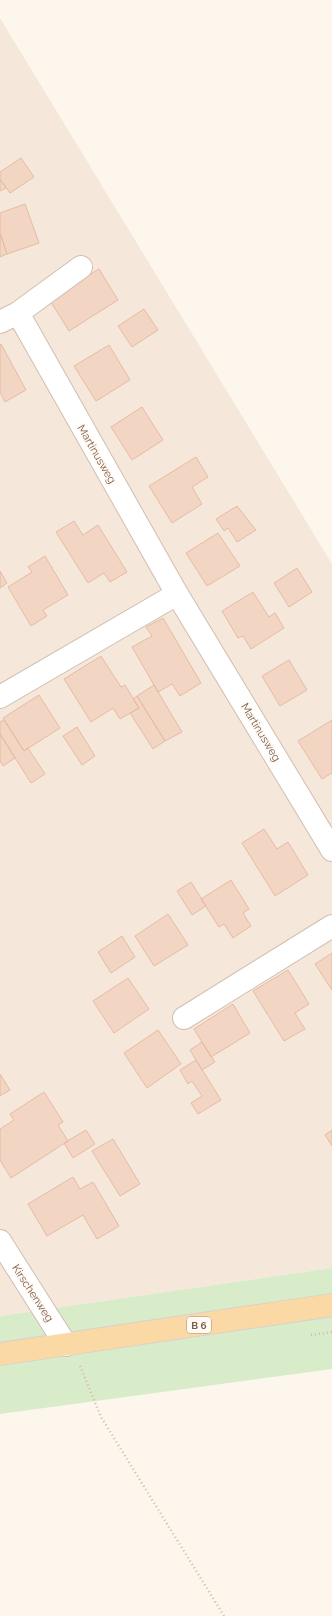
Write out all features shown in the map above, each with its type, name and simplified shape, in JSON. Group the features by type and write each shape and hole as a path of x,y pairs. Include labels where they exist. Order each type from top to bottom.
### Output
{"main road":[{"name":"B 6","path":"0,1354 332,1305"}],"street":[{"path":"9,318 81,266"},
{"name":"Martinusweg","path":"9,318 332,850"},
{"path":"0,697 177,594"},
{"path":"184,1018 332,926"},
{"name":"Kirschenweg","path":"0,1241 66,1344"}],"path":[{"path":"81,1367 101,1417 224,1616"}],"shaded area":[{"path":"0,18 332,564 332,1268 0,1316"}],"green space":[{"path":"332,1268 332,1369 0,1414 0,1316"}],"building":[{"path":"21,158 34,177 10,193 0,179 0,172"},
{"path":"0,179 6,188 0,191"},
{"path":"25,204 39,243 7,254 0,233 0,213"},
{"path":"0,233 7,254 0,257"},
{"path":"99,269 118,300 69,331 49,299"},
{"path":"144,309 158,330 132,347 118,326"},
{"path":"1,344 26,390 5,402 0,392"},
{"path":"109,345 130,380 96,401 74,366"},
{"path":"142,407 163,440 132,460 111,427"},
{"path":"196,457 208,477 192,487 202,504 172,523 149,486"},
{"path":"237,506 256,530 237,542 228,528 224,531 216,519"},
{"path":"74,521 83,535 98,525 127,572 110,582 104,573 88,583 56,532"},
{"path":"218,533 240,566 207,586 186,553"},
{"path":"45,556 68,595 43,610 47,616 31,626 8,587 32,572 28,567"},
{"path":"297,568 312,592 289,607 274,583"},
{"path":"0,571 7,583 0,588"},
{"path":"253,592 269,617 275,613 284,628 251,649 243,636 238,638 222,611"},
{"path":"163,618 201,683 180,696 172,684 158,692 132,647 152,636 146,627"},
{"path":"101,656 121,687 125,685 139,708 120,719 113,708 91,722 64,679"},
{"path":"289,660 307,690 280,706 262,676"},
{"path":"154,685 182,732 165,741 137,696"},
{"path":"39,695 60,728 24,751 3,718"},
{"path":"137,696 165,741 153,749 130,713 139,708 133,699"},
{"path":"4,720 24,751 28,748 45,774 31,783 0,734 0,722"},
{"path":"332,720 332,773 322,779 298,741"},
{"path":"77,727 95,756 82,765 63,736"},
{"path":"0,734 15,758 3,766 0,761"},
{"path":"264,829 277,849 288,842 308,875 275,896 242,843"},
{"path":"231,880 249,909 243,913 251,926 233,938 224,924 219,927 201,899"},
{"path":"191,882 206,906 192,915 177,891"},
{"path":"168,914 188,945 154,966 135,936"},
{"path":"122,936 135,957 111,973 98,952"},
{"path":"332,953 332,990 315,964"},
{"path":"288,970 309,1004 295,1013 305,1029 284,1041 253,991"},
{"path":"128,978 149,1009 114,1033 93,1001"},
{"path":"233,1004 250,1033 211,1057 194,1029"},
{"path":"158,1030 181,1064 147,1088 124,1053"},
{"path":"202,1042 215,1062 202,1070 190,1050"},
{"path":"196,1060 221,1100 198,1114 191,1103 202,1096 192,1081 188,1084 180,1070"},
{"path":"0,1074 10,1090 0,1096"},
{"path":"44,1092 63,1122 58,1125 68,1141 11,1178 0,1160 0,1129 14,1120 10,1114"},
{"path":"86,1130 95,1144 73,1158 64,1143"},
{"path":"332,1130 332,1146 325,1135"},
{"path":"113,1139 140,1184 120,1196 92,1151"},
{"path":"73,1177 80,1189 93,1182 119,1226 97,1239 83,1215 47,1236 28,1204"}]}
